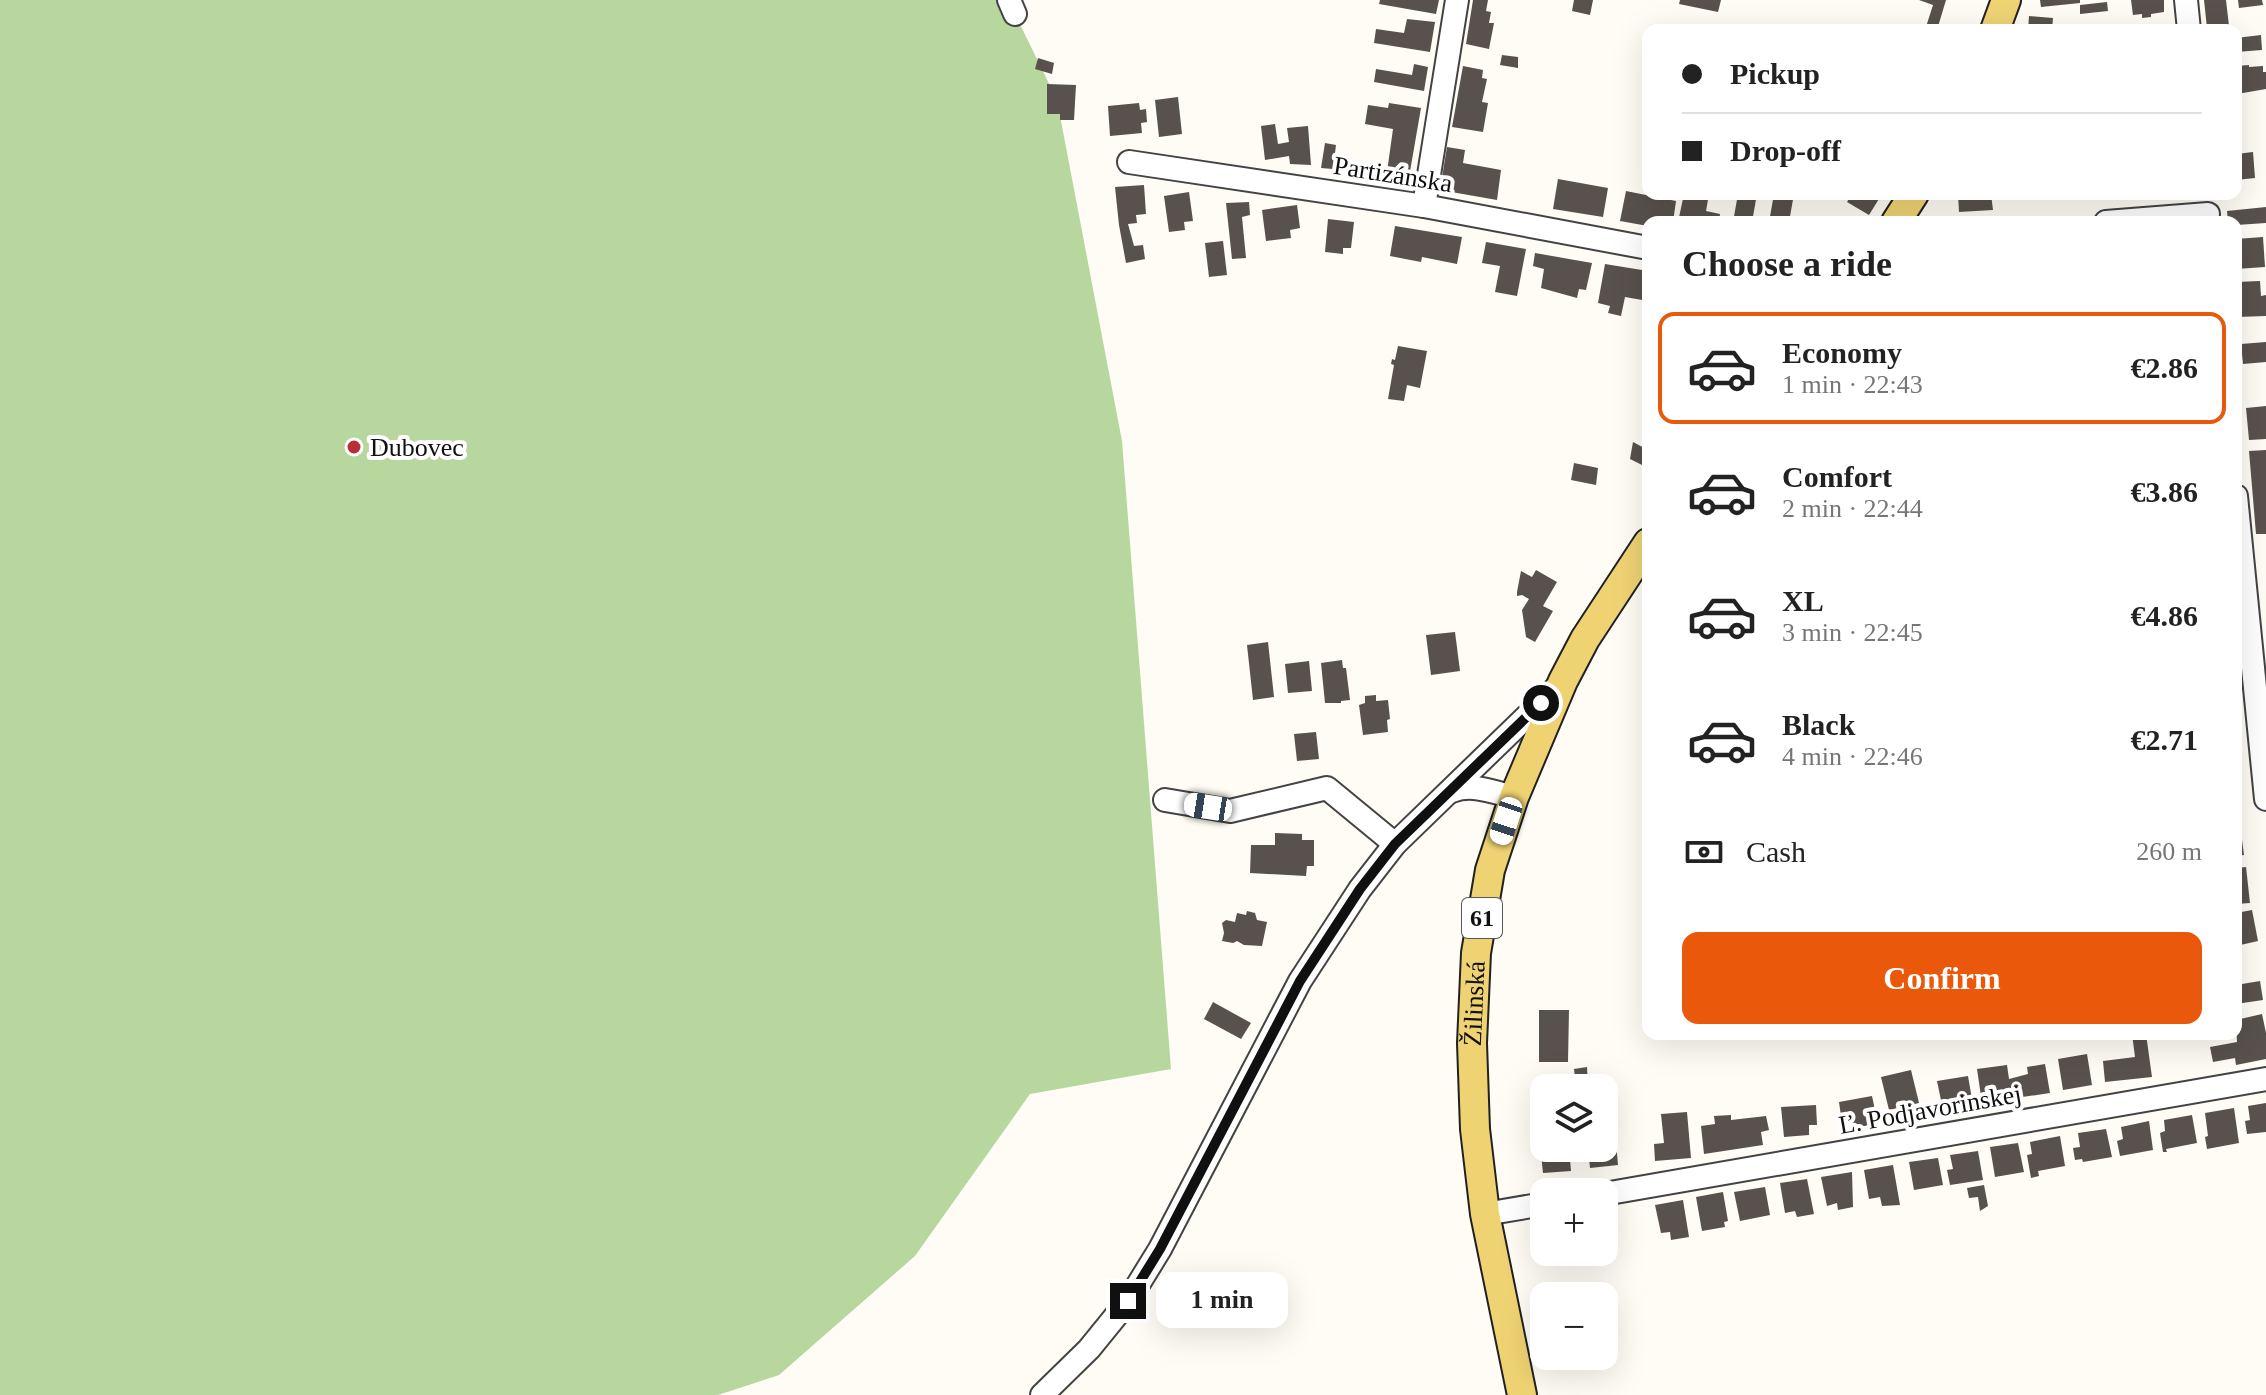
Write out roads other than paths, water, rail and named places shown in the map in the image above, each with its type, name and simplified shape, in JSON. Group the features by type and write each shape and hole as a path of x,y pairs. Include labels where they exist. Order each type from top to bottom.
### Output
{"main road":[{"path":"1997,24 2006,0"},
{"name":"Žilinská","path":"1485,1214 1475,1129 1472,1057 1476,953 1490,870 1514,797 1563,681 1585,639 1642,552"},
{"name":"61","path":"1485,1214 1522,1395"}],"street":[{"path":"1424,206 1457,0"},
{"path":"2186,0 2188,24"},
{"name":"Partizánska","path":"1129,162 1424,206 1642,247"},
{"path":"2157,216 2208,210"},
{"path":"2242,557 2266,799"},
{"path":"1042,1395 1089,1349 1128,1301 1160,1249 1300,981 1360,889 1395,844 1563,681"},
{"path":"1452,791 1474,787 1514,797"},
{"path":"1165,800 1230,811 1327,788 1395,844"},
{"name":"Ľ. Podjavorinskej","path":"1618,1192 2266,1079"},
{"path":"1485,1214 1530,1206"}],"place":[{"name":"Dubovec","path":"354,447"}]}
